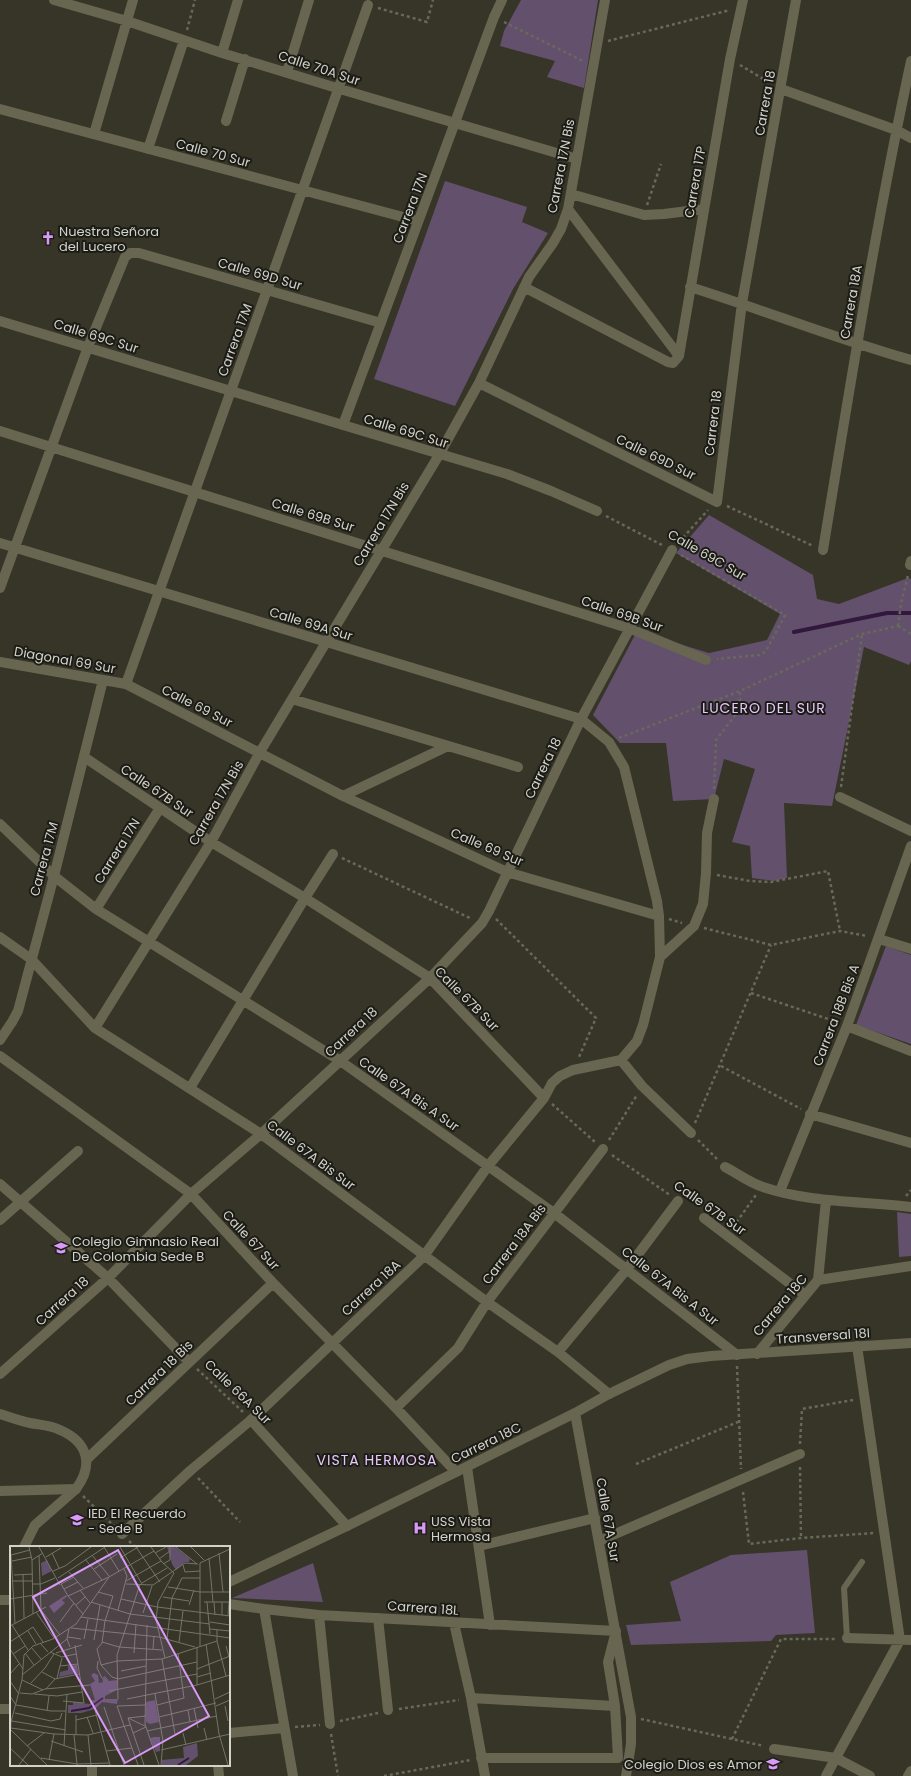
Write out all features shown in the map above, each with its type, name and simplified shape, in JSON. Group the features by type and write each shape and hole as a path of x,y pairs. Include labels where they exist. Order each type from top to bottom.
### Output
{"street":[{"name":"Calle 70A Sur","path":"54,0 127,21 222,53 340,89 577,159"},
{"path":"94,134 133,0"},
{"path":"222,53 238,0"},
{"path":"287,72 309,0"},
{"name":"Carrera 17N","path":"343,425 418,221 456,124 494,17 502,0"},
{"name":"Carrera 17N Bis","path":"95,1028 211,842 260,752 380,550 439,455 479,383 524,287 561,229 568,209 571,194 605,0"},
{"name":"Carrera 18","path":"717,502 742,303 796,0"},
{"name":"Carrera 17P","path":"679,356 730,59 742,3"},
{"name":"Carrera 17M","path":"126,684 340,89 368,5"},
{"path":"148,149 184,40"},
{"path":"226,121 245,59"},
{"name":"Carrera 18A","path":"823,550 856,345 896,130 911,60"},
{"path":"781,89 896,130 911,138"},
{"name":"Calle 70 Sur","path":"0,109 418,221"},
{"path":"571,194 644,215 664,214 704,208"},
{"path":"524,287 668,362 673,363 679,356 568,209"},
{"name":"Calle 69D Sur","path":"88,347 126,257 130,253 139,253 381,323"},
{"path":"690,287 742,303 856,345 911,360"},
{"name":"Calle 69C Sur","path":"0,321 231,390 529,482 597,511"},
{"path":"0,588 88,347"},
{"name":"Calle 69D Sur","path":"479,383 717,502"},
{"name":"Calle 69B Sur","path":"0,431 631,629 706,660"},
{"name":"Calle 69A Sur","path":"0,543 581,719 609,742 620,757 628,778 660,916 660,957 643,1025 633,1048 621,1060"},
{"name":"Carrera 18","path":"0,1374 108,1278 191,1194 261,1134 339,1060 430,978 482,923 581,719 631,629 672,550"},
{"name":"Diagonal 69 Sur","path":"0,662 126,684"},
{"name":"Carrera 17M","path":"0,1040 18,1011 54,876 103,680"},
{"name":"Calle 69 Sur","path":"126,684 343,796 507,872 660,916"},
{"path":"292,699 518,767"},
{"path":"343,796 448,746"},
{"name":"Calle 67B Sur","path":"84,757 211,842 305,898 430,978 544,1098"},
{"path":"840,797 911,831"},
{"path":"660,957 694,926 703,904 706,873 707,833 714,799"},
{"name":"Carrera 17N","path":"96,909 160,808"},
{"name":"Calle 67A Bis A Sur","path":"0,824 54,876 96,909 339,1060 554,1213 737,1355"},
{"name":"Carrera 18B Bis A","path":"780,1191 847,1026 911,846"},
{"path":"190,1088 242,1000 333,854"},
{"name":"Calle 67A Bis Sur","path":"0,937 31,959 95,1028 261,1134 424,1256 558,1352 609,1394"},
{"path":"879,939 911,949"},
{"path":"847,1026 911,1052"},
{"name":"Calle 67 Sur","path":"0,1056 191,1194 273,1283 396,1408 456,1472"},
{"path":"621,1060 642,1086 691,1133"},
{"name":"Carrera 18A","path":"122,1534 191,1470 251,1420 424,1256 488,1166 544,1098 552,1082 560,1076 573,1070 621,1060"},
{"path":"810,1114 911,1143"},
{"name":"Carrera 18A Bis","path":"396,1408 458,1348 487,1302 603,1149"},
{"path":"0,1220 78,1151"},
{"path":"725,1167 762,1187 780,1191 826,1200 911,1207"},
{"name":"Calle 66A Sur","path":"0,1184 108,1278 189,1362"},
{"name":"Carrera 18C","path":"757,1354 818,1280 826,1200"},
{"path":"558,1352 627,1269 678,1201"},
{"name":"Calle 67B Sur","path":"704,1218 805,1295"},
{"path":"818,1280 911,1266"},
{"name":"Carrera 18 Bis","path":"87,1459 273,1283"},
{"name":"Transversal 18I","path":"737,1355 911,1343"},
{"path":"826,1776 900,1640 858,1346"},
{"name":"Carrera 18C","path":"230,1582 467,1467 575,1413 609,1394 678,1361 711,1356 737,1355"},
{"name":"Calle 67A Sur","path":"575,1413 631,1717 631,1744 626,1776"},
{"path":"0,1414 60,1430 76,1440 82,1447 87,1459 84,1477 76,1489 39,1521 30,1533 24,1546"},
{"name":"Calle 66A Sur","path":"251,1420 347,1526"},
{"path":"599,1541 800,1454"},
{"path":"467,1467 490,1625"},
{"path":"0,1491 76,1489"},
{"path":"479,1546 595,1518"},
{"name":"Carrera 18L","path":"230,1604 264,1610 319,1615 616,1631"},
{"path":"264,1610 293,1776"},
{"path":"319,1615 330,1724"},
{"path":"378,1618 388,1710"},
{"path":"454,1623 471,1698 485,1776"},
{"name":"Calle 67A Sur","path":"481,1758 618,1758 615,1706 608,1662 616,1631"},
{"path":"847,1638 911,1640"},
{"path":"471,1698 615,1706"},
{"path":"230,1733 284,1728"},
{"path":"774,1748 836,1758 870,1776"},
{"path":"218,1766 219,1776"},
{"path":"908,1776 911,1771"}],"lane":[{"path":"847,1638 844,1588 862,1562"}],"path":[{"path":"184,40 195,0"},
{"path":"368,5 427,22 433,0"},
{"path":"597,44 742,3"},
{"path":"494,17 593,66"},
{"path":"730,59 781,89"},
{"path":"644,215 661,164"},
{"path":"672,550 717,502 823,550"},
{"name":"Calle 69C Sur","path":"597,511 672,550 784,615 766,651 760,655 706,660"},
{"path":"898,624 910,563"},
{"path":"898,624 911,634"},
{"path":"609,742 740,691 862,634 898,624"},
{"path":"840,797 862,634"},
{"path":"714,799 716,740 740,709 740,691"},
{"path":"333,854 482,923"},
{"path":"706,873 750,881 771,882 828,871 840,931"},
{"path":"489,911 596,1018 573,1070"},
{"path":"660,916 771,945 840,931 879,939"},
{"path":"725,1167 691,1133 721,1066 771,945"},
{"path":"751,993 847,1026"},
{"path":"721,1066 810,1114"},
{"path":"603,1149 642,1086"},
{"name":"Calle 67B Sur","path":"544,1098 603,1149 678,1201"},
{"path":"728,1235 762,1187"},
{"path":"737,1355 741,1479 749,1544 801,1538 885,1533"},
{"name":"Calle 66A Sur","path":"189,1362 251,1420"},
{"path":"801,1538 800,1454 802,1409 865,1398"},
{"path":"636,1464 738,1422"},
{"path":"191,1470 240,1522"},
{"path":"76,1489 135,1546"},
{"path":"732,1739 781,1639 847,1638"},
{"path":"631,1717 774,1748"},
{"path":"284,1728 330,1724 338,1776"},
{"path":"384,1776 481,1758"}],"shaded area":[{"path":"521,0 598,0 584,88 547,77 555,61 500,46 504,31"},
{"path":"445,181 527,207 522,222 548,233 513,289 455,406 374,379"},
{"path":"709,515 813,575 817,599 839,604 908,578 911,579 911,661 909,665 864,647 832,806 784,803 787,878 774,881 752,878 750,846 732,842 755,769 724,759 714,799 673,801 666,743 620,743 593,715 637,631 709,653 767,640 780,614 676,553"},
{"path":"886,946 911,955 911,1044 856,1025"},
{"path":"897,1212 911,1214 911,1256 899,1257"},
{"path":"807,1550 815,1633 776,1635 771,1641 631,1645 626,1625 681,1621 670,1582 731,1555"},
{"path":"313,1563 323,1602 232,1598"}],"waterway":[{"path":"794,632 887,613 911,613"}],"place":[{"name":"Nuestra Señora del Lucero","path":"48,238"},
{"name":"Colegio Gimnasio Real De Colombia Sede B","path":"61,1248"},
{"name":"IED El Recuerdo - Sede B","path":"77,1520"},
{"name":"USS Vista Hermosa","path":"420,1528"},
{"name":"Colegio Dios es Amor","path":"773,1764"}],"district":[{"name":"LUCERO DEL SUR","path":"764,708"},
{"name":"VISTA HERMOSA","path":"377,1460"}]}
